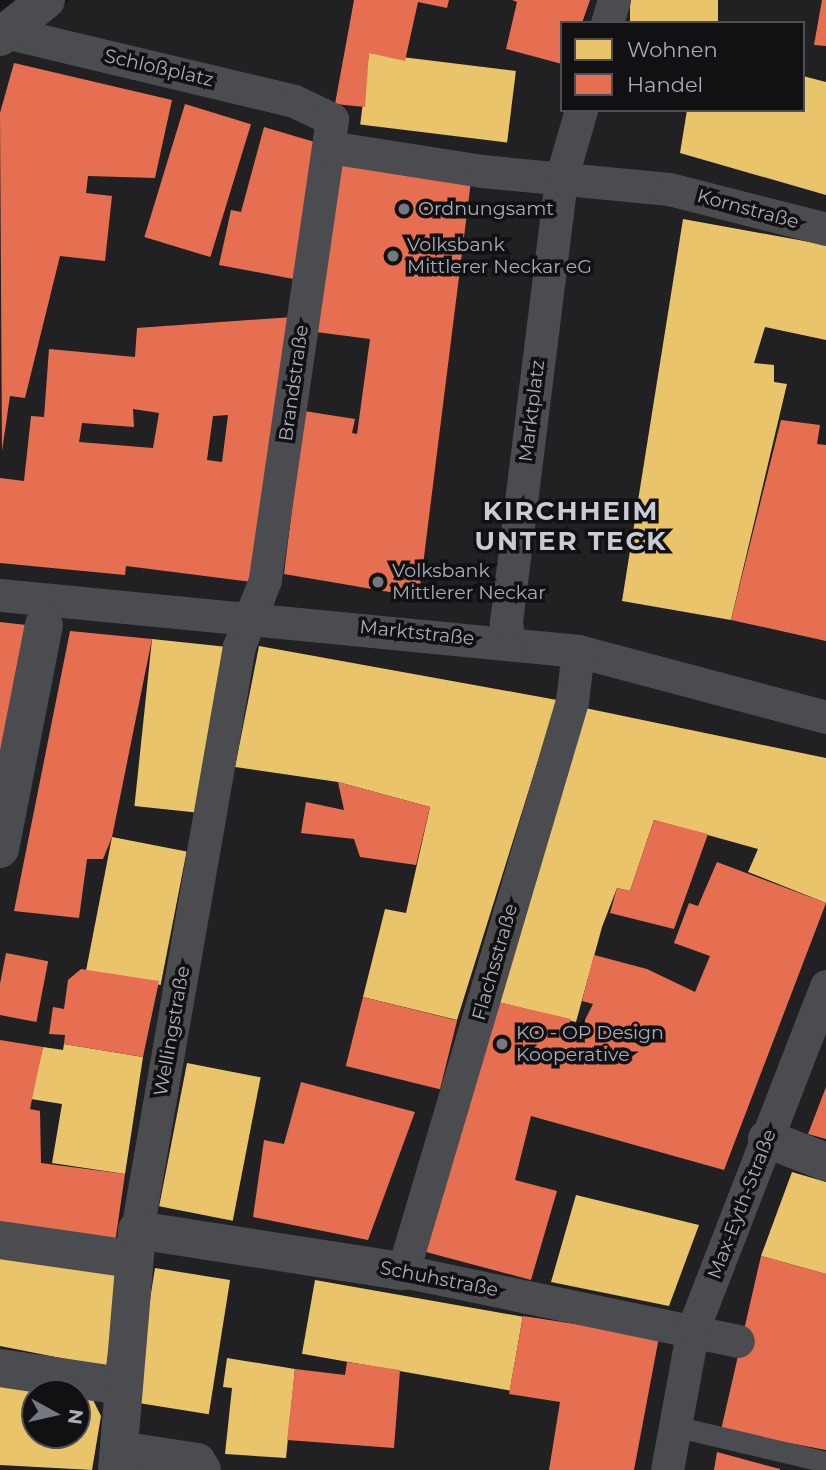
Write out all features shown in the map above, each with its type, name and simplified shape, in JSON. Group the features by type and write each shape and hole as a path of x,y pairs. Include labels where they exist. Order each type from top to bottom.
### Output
{"street":[{"name":"Schloßplatz","path":"3,34 46,0"},
{"path":"608,21 614,0"},
{"name":"Schloßplatz","path":"3,34 294,101 332,119 329,147"},
{"name":"Marktplatz","path":"509,642 506,622 561,179 580,112"},
{"path":"329,147 482,171 561,179"},
{"name":"Brandstraße","path":"251,617 265,580 329,147"},
{"name":"Kornstraße","path":"561,179 669,188 826,229"},
{"name":"Marktstraße","path":"0,595 251,617 578,651 826,717"},
{"name":"Wellingstraße","path":"202,1470 197,1462 118,1460 122,1386 135,1245 239,646 251,617"},
{"path":"0,849 44,625"},
{"name":"Flachsstraße","path":"403,1270 572,701 578,651"},
{"name":"Max-Eyth-Straße","path":"667,1470 693,1329 826,986"},
{"path":"767,1139 826,1163"},
{"name":"Schuhstraße","path":"0,1240 135,1245 403,1270 693,1329 738,1341"},
{"path":"0,1368 122,1386"}],"lane":[{"path":"674,1426 826,1462"}],"shaded area":[{"path":"71,0 826,0 826,1470 0,1470 0,56"}],"building: Wohnen":[{"path":"630,0 718,0 718,21 630,21"},
{"path":"369,53 516,71 507,142 360,124"},
{"path":"805,77 826,82 826,195 680,153 687,112 805,112"},
{"path":"683,219 826,245 826,340 765,327 754,363 774,365 774,382 787,384 731,620 622,601"},
{"path":"152,639 228,647 210,814 134,806"},
{"path":"259,646 557,700 457,1020 363,997 385,909 406,913 430,807 338,782 235,767"},
{"path":"585,708 826,758 826,903 748,872 758,849 654,820 630,891 617,888 602,927 576,1022 498,1002"},
{"path":"112,837 187,852 161,985 86,971"},
{"path":"64,1044 143,1057 125,1174 52,1163 62,1104 31,1099 43,1047 63,1050"},
{"path":"187,1063 261,1077 233,1221 159,1206"},
{"path":"792,1172 826,1182 826,1274 761,1256"},
{"path":"576,1195 699,1225 669,1306 551,1282"},
{"path":"0,1255 120,1273 106,1367 0,1346"},
{"path":"155,1268 230,1280 209,1414 134,1402"},
{"path":"315,1280 523,1317 510,1391 302,1354"},
{"path":"227,1358 295,1369 286,1458 225,1454 232,1388 223,1387"},
{"path":"0,1385 21,1388 21,1449 91,1449 92,1398 101,1416 92,1470 0,1465"}],"building: Handel":[{"path":"354,0 449,0 447,8 418,2 405,61 369,53 365,107 335,104"},
{"path":"512,0 590,0 583,21 560,21 560,63 506,49 517,2"},
{"path":"822,0 826,0 826,46 814,45"},
{"path":"14,63 172,100 155,178 88,176 86,193 112,196 105,261 60,256 25,398 10,396 2,451 0,113"},
{"path":"185,104 251,124 210,257 144,237"},
{"path":"264,127 318,143 304,281 219,265 231,210 241,212"},
{"name":"Volksbank Mittlerer Neckar eG","path":"337,164 471,181 419,597 284,574 304,411 355,419 352,433 357,434 370,339 316,332"},
{"path":"293,317 260,583 126,566 125,575 0,563 0,478 24,481 31,416 44,417 49,349 135,357 137,328","holes":["133,409 159,413 153,448 79,442 82,423 134,427","228,415 222,462 207,460 213,416"]},
{"path":"781,420 820,425 817,444 826,445 826,641 731,620"},
{"path":"0,622 35,626 0,803"},
{"path":"70,631 152,639 112,837 103,859 87,859 79,918 14,911"},
{"path":"338,782 430,807 416,865 360,857 354,839 301,833 306,802 344,810"},
{"path":"654,820 708,834 674,929 610,913 617,888 630,891"},
{"path":"717,862 826,903 724,1170 531,1116 515,1180 557,1191 531,1280 426,1252 498,1002 571,1019 564,1040 574,1042 593,1004 582,1001 594,955 647,969 695,992 710,956 674,943 689,903 698,906"},
{"path":"6,953 48,961 36,1022 0,1015 0,984"},
{"path":"81,969 159,981 143,1057 64,1044 65,1035 49,1034 53,1007 64,1009 68,980"},
{"path":"363,997 457,1020 440,1089 346,1066"},
{"path":"0,1040 43,1047 30,1109 40,1111 41,1163 125,1174 115,1243 0,1231"},
{"path":"301,1082 415,1112 368,1240 253,1217 264,1140 284,1144"},
{"path":"826,1087 826,1139 808,1134"},
{"path":"761,1256 826,1274 826,1450 721,1430"},
{"path":"523,1316 659,1337 634,1470 549,1470 560,1402 509,1394"},
{"path":"347,1362 400,1370 394,1448 287,1440 295,1369 345,1375"},
{"path":"717,1452 780,1469 780,1470 714,1470"}],"place":[{"name":"Ordnungsamt","path":"404,209"},
{"name":"Volksbank Mittlerer Neckar eG","path":"393,256"},
{"name":"Volksbank Mittlerer Neckar","path":"378,582"},
{"name":"KO - OP Design Kooperative","path":"502,1044"}],"district":[{"name":"KIRCHHEIM UNTER TECK","path":"571,527"}]}
